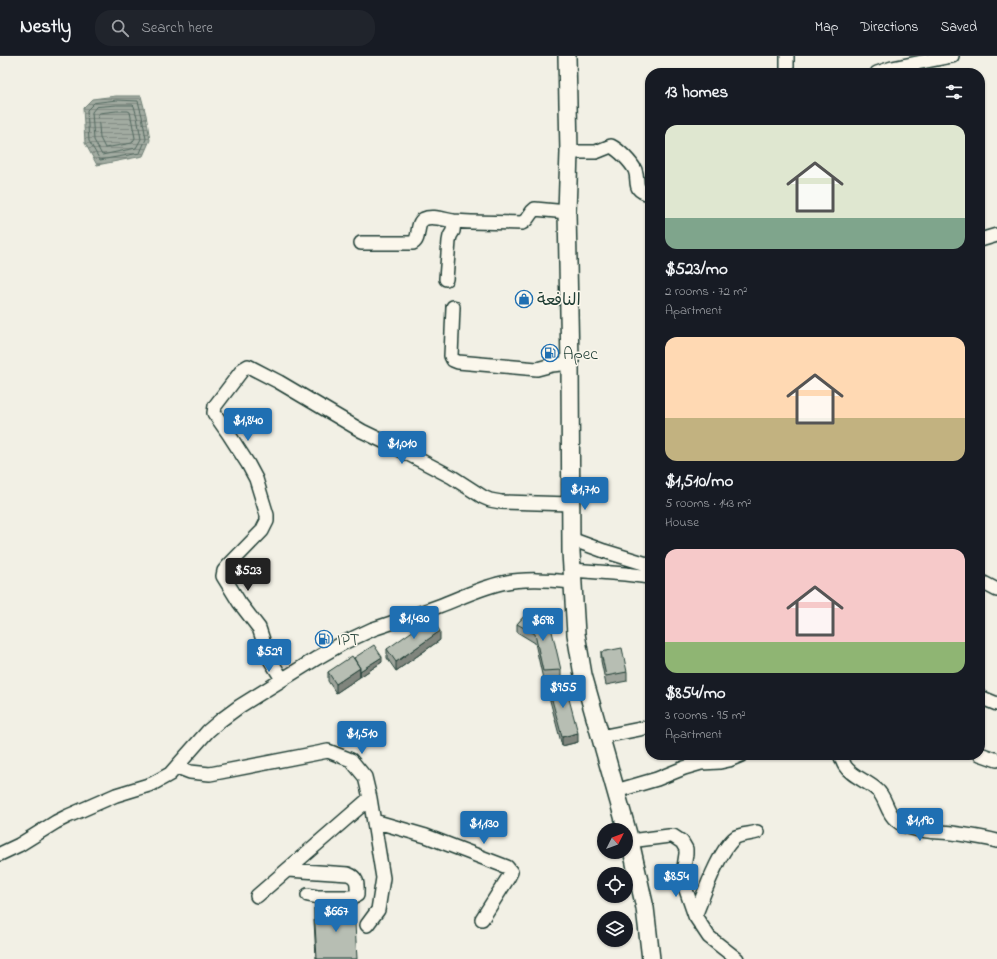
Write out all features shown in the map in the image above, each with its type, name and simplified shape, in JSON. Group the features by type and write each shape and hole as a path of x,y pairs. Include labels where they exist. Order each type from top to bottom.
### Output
{"main road":[{"path":"567,56 569,152 567,212 571,539 576,634 583,675 625,823"},
{"path":"633,854 645,908 651,959"}],"street":[{"path":"787,68 788,56"},
{"path":"892,68 952,56"},
{"path":"569,152 596,152 611,146 615,148 633,167 636,173 638,188 645,193"},
{"path":"361,243 413,243 418,238 420,223 422,220 429,218 454,221 522,223 526,222 531,212 535,209 567,212"},
{"path":"446,280 449,241 453,231 454,221"},
{"path":"985,239 997,235"},
{"path":"453,307 451,356 453,360 458,362 537,369 552,365 570,363"},
{"path":"282,679 269,658 259,628 239,602 223,576 228,566 262,531 267,521 267,515 256,479 248,464 214,413 215,406 246,367 250,367 274,379 362,431 391,444 452,477 490,500 501,502 571,504"},
{"path":"571,539 645,563"},
{"path":"0,854 19,845 68,816 116,795 152,784 170,774 198,741 220,720 282,679 343,643 368,631 439,606 479,589 503,582 552,580 572,576 625,574 645,576"},
{"path":"985,584 997,590"},
{"path":"985,700 997,704"},
{"path":"600,737 645,728"},
{"path":"177,767 190,772 210,774 328,751 350,760 365,777 370,798 383,878 378,910 367,925"},
{"path":"985,756 997,760"},
{"path":"616,791 701,763 727,760"},
{"path":"842,760 847,769 880,793 891,815 897,821 917,829 983,838 997,842"},
{"path":"257,896 370,798"},
{"path":"374,821 426,836 507,867 511,872 482,919"},
{"path":"694,916 726,847 737,837 758,832"},
{"path":"633,841 674,836 682,842 686,849 684,874 685,887 694,916 709,937 737,959"},
{"path":"288,870 348,874 353,876 357,882 357,895 353,897 318,897 308,895"}],"water":[{"path":"116,96 141,96 150,140 143,156 97,165 85,143 83,108 92,99"}],"building":[{"path":"528,612 551,627 561,670 543,671 535,634 517,624"},
{"path":"431,618 440,631 396,662 387,649"},
{"path":"374,645 382,657 360,671 360,668 354,658"},
{"path":"622,648 627,672 606,676 601,652"},
{"path":"352,656 360,668 336,684 328,672"},
{"path":"564,680 578,733 562,737 548,685"},
{"path":"354,906 357,959 317,959 314,908"}],"place":[{"name":"النافعة","path":"524,299"},
{"name":"Apec","path":"550,353"},
{"name":"IPT","path":"324,639"}]}
